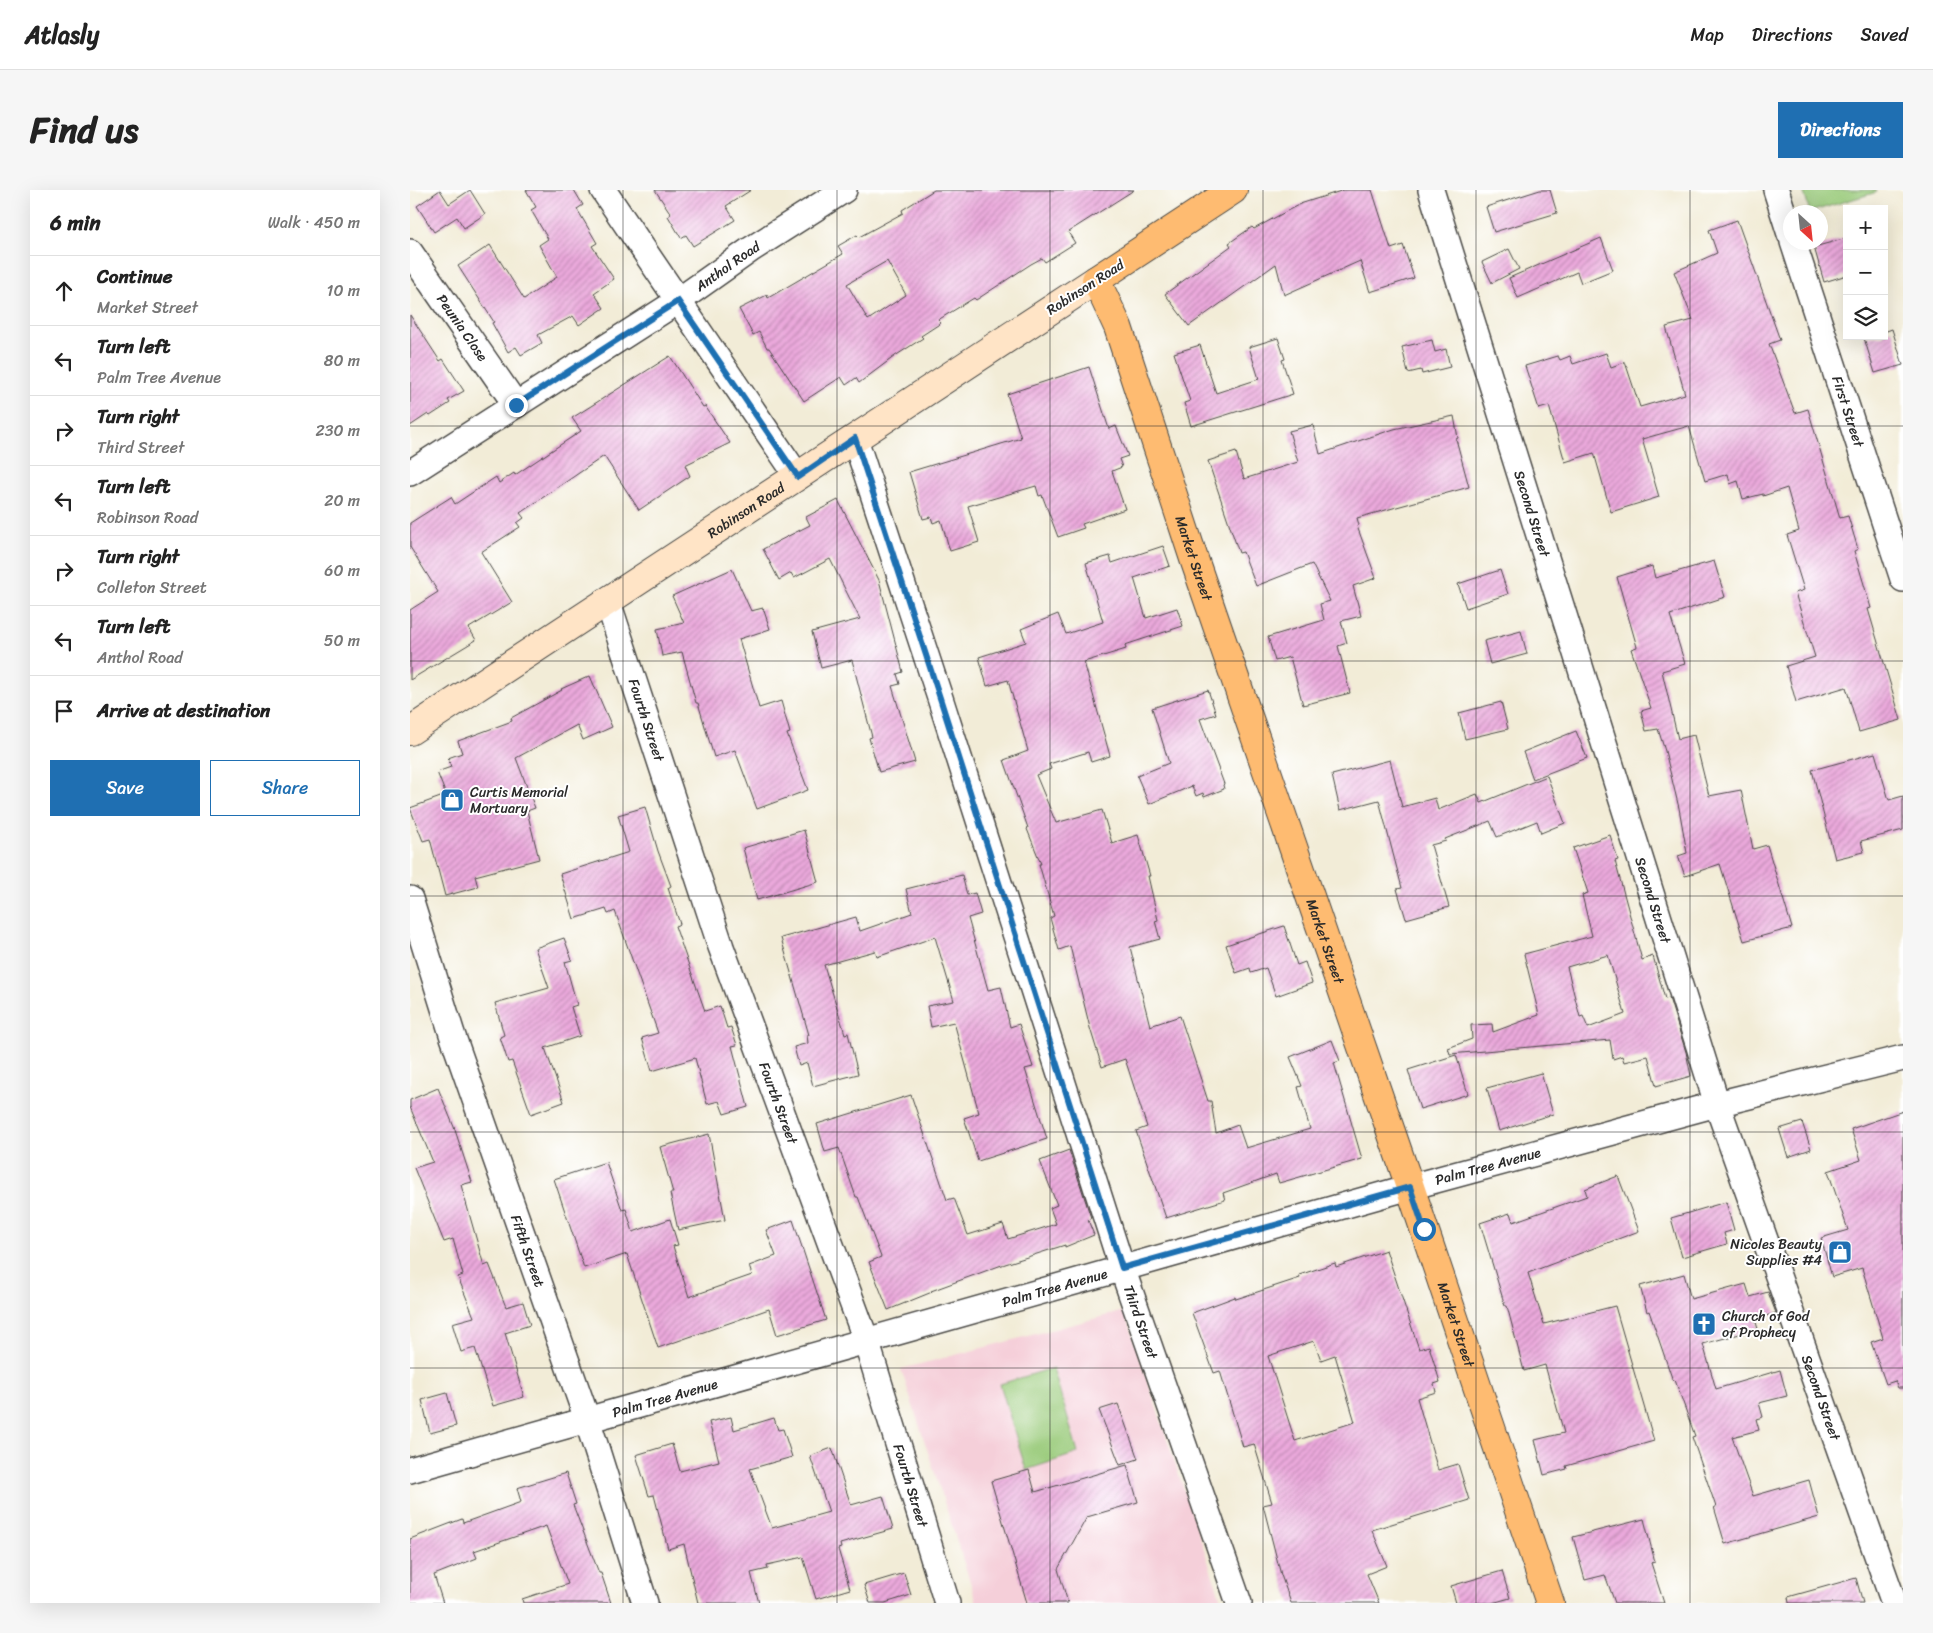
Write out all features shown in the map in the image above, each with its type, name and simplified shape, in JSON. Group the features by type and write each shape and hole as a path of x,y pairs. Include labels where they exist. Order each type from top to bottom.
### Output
{"main road":[{"name":"Robinson Road","path":"410,731 1233,190"},
{"name":"Market Street","path":"1096,280 1118,327 1194,558 1410,1187 1550,1603"}],"street":[{"path":"603,190 798,477"},
{"name":"Second Street","path":"1431,190 1717,1104 1894,1603"},
{"path":"1776,190 1783,212"},
{"name":"Anthol Road","path":"410,473 678,301 835,193"},
{"name":"First Street","path":"1796,250 1903,579"},
{"name":"Peunia Close","path":"410,252 516,405"},
{"name":"Third Street","path":"855,438 944,708 1122,1268 1239,1603"},
{"name":"Fourth Street","path":"608,602 721,947 866,1340 947,1603"},
{"name":"Fifth Street","path":"410,899 452,1034 587,1419 645,1603"},
{"name":"Palm Tree Avenue","path":"410,1470 1410,1187 1717,1104 1903,1058"}],"shaded area":[{"path":"1124,1311 1222,1603 977,1603 901,1369"}],"green space":[{"path":"1803,190 1876,190 1877,192 1828,207 1828,205 1808,205"},
{"path":"1053,1368 1078,1453 1026,1470 1000,1384"}],"building":[{"path":"440,190 449,204 470,190 485,214 464,228 457,217 434,232 417,206"},
{"path":"526,190 574,190 583,205 577,209 597,243 592,246 614,279 594,293 604,308 579,325 573,316 538,335 542,343 521,355 516,347 508,352 492,323 494,322 458,266 490,245 524,299 557,277 539,245 548,239 531,210 536,207"},
{"path":"655,190 751,190 726,206 735,220 693,246 686,235 681,238 668,216 671,214"},
{"path":"934,190 1134,190 1068,232 1075,243 1045,262 1042,258 1031,264 976,300 974,298 938,320 941,323 921,336 923,338 859,383 856,378 846,385 841,377 804,401 769,348 767,348 759,332 753,335 739,309 767,295 768,298 843,254 838,246 903,213 902,210","holes":["887,261 906,295 868,320 847,284"]},
{"path":"1344,190 1372,190 1391,249 1403,245 1414,278 1370,292 1360,261 1284,295 1276,264 1189,326 1165,294 1231,246 1229,243 1252,227 1254,229 1300,204"},
{"path":"1540,190 1550,190 1557,213 1494,232 1486,207"},
{"path":"1737,220 1780,340 1769,344 1795,413 1808,409 1840,518 1848,516 1858,549 1854,551 1871,608 1868,609 1901,720 1859,732 1846,687 1796,702 1786,666 1815,657 1795,593 1804,590 1787,535 1799,531 1787,488 1763,496 1763,494 1743,499 1738,481 1730,484 1728,474 1705,481 1689,426 1642,439 1659,497 1611,512 1594,453 1565,462 1549,406 1539,409 1525,366 1558,356 1560,360 1570,356 1573,364 1606,353 1611,367 1625,362 1640,407 1685,394 1666,327 1693,320 1674,272 1717,253 1709,230"},
{"path":"1601,238 1613,270 1581,283 1577,272 1518,298 1509,278"},
{"path":"1843,239 1843,276 1824,282 1815,250 1828,250 1828,243"},
{"path":"1509,249 1519,269 1492,283 1482,262"},
{"path":"410,315 440,361 443,359 464,391 448,400 450,403 430,416 428,414 410,426"},
{"path":"1892,329 1903,365 1875,373 1865,340 1888,340 1888,330"},
{"path":"1278,338 1285,359 1282,360 1293,394 1191,426 1184,403 1190,401 1174,353 1200,345 1216,393 1259,379 1249,347"},
{"path":"1432,340 1435,352 1446,349 1450,367 1422,374 1421,370 1408,373 1402,347"},
{"path":"670,356 703,407 705,406 730,443 685,465 690,476 639,510 604,456 520,513 524,518 517,523 520,527 481,552 512,602 469,628 476,640 410,680 410,610 438,592 410,547 410,523 451,497 455,504 496,477 499,483 514,473 515,475 581,431 572,418"},
{"path":"1089,367 1109,429 1116,426 1128,456 1119,459 1122,467 1112,471 1125,509 1082,524 1084,528 1058,537 1042,495 1039,496 1036,486 968,506 979,542 950,551 941,520 933,523 931,517 923,519 909,472 1021,438 1007,394"},
{"path":"1454,416 1458,438 1456,439 1469,487 1357,518 1359,525 1357,526 1376,578 1353,586 1361,616 1341,621 1347,643 1338,646 1350,693 1303,705 1290,657 1275,661 1268,637 1324,620 1320,604 1330,601 1312,564 1256,586 1243,552 1239,553 1208,461 1236,452 1244,479 1298,462 1289,431 1313,425 1320,454 1394,429"},
{"path":"838,500 879,580 903,672 897,674 900,684 892,686 915,762 879,772 869,738 872,737 852,660 821,668 812,632 860,619 830,559 794,578 791,573 779,580 763,549 810,525 806,517"},
{"path":"1163,546 1170,566 1134,578 1146,618 1177,608 1183,626 1125,645 1126,649 1084,662 1110,756 1091,762 1088,752 1049,764 1051,769 1036,775 1056,823 1102,810 1112,843 1138,835 1150,876 1148,876 1158,920 1155,921 1160,939 1130,947 1150,1026 1180,1016 1208,1101 1211,1101 1216,1133 1238,1125 1246,1148 1310,1129 1298,1087 1302,1086 1290,1057 1332,1040 1340,1061 1334,1063 1362,1159 1279,1183 1276,1174 1223,1193 1225,1200 1166,1218 1136,1131 1147,1127 1125,1059 1102,1067 1090,1028 1070,946 1059,950 1050,918 1054,916 1039,864 1041,864 1004,760 1028,751 1008,680 987,686 979,657 1026,642 1021,629 1058,614 1066,634 1103,622 1086,563 1110,556 1112,563"},
{"path":"1714,561 1725,597 1670,615 1685,664 1662,671 1678,739 1694,735 1709,796 1741,790 1753,849 1767,845 1792,928 1744,941 1720,864 1685,876 1678,856 1687,853 1679,808 1658,729 1646,731 1641,711 1651,708 1631,649 1637,647 1617,577 1652,566 1655,578"},
{"path":"732,569 751,611 763,608 770,629 739,639 759,708 781,701 790,733 787,734 808,790 757,809 735,750 714,757 682,652 662,656 657,629 684,623 672,596"},
{"path":"1500,570 1508,594 1466,608 1458,584"},
{"path":"1521,631 1527,654 1490,664 1484,641"},
{"path":"590,676 612,727 583,740 577,725 516,758 535,808 527,811 539,859 475,876 478,887 445,896 430,839 423,841 410,808 446,795 437,772 451,767 448,758 462,753 458,741 512,721 511,718 561,689"},
{"path":"1208,690 1216,714 1200,719 1224,784 1224,789 1204,797 1203,793 1196,796 1192,786 1149,804 1137,776 1169,763 1152,708"},
{"path":"1501,702 1508,729 1465,739 1459,713"},
{"path":"1576,731 1587,758 1533,779 1523,752"},
{"path":"1875,753 1889,800 1903,796 1903,830 1861,841 1864,852 1835,859 1812,770"},
{"path":"1390,760 1402,807 1435,798 1438,810 1477,794 1481,803 1547,776 1565,823 1541,833 1537,821 1497,837 1490,821 1445,839 1446,841 1431,845 1449,907 1406,919 1397,889 1402,888 1379,800 1340,810 1332,775"},
{"path":"645,807 671,886 668,888 680,924 675,926 705,1011 720,1006 727,1028 731,1027 737,1045 732,1046 748,1107 724,1114 719,1101 707,1104 695,1058 652,1071 642,1038 658,1033 615,911 608,914 606,909 574,919 560,874 629,852 618,815"},
{"path":"804,830 818,882 757,900 743,848"},
{"path":"1610,835 1618,860 1615,861 1642,960 1653,956 1665,999 1669,998 1686,1052 1691,1076 1656,1086 1648,1056 1624,1062 1622,1056 1613,1059 1610,1040 1450,1054 1448,1048 1472,1039 1471,1025 1492,1024 1493,1032 1539,1015 1524,954 1592,936 1582,895 1588,893 1573,848","holes":["1608,955 1625,1014 1588,1028 1583,1016 1580,1017 1567,967"]},
{"path":"962,875 967,895 975,893 981,914 968,918 988,990 1001,987 1010,1027 1019,1024 1033,1067 1025,1069 1047,1139 978,1161 964,1118 979,1113 954,1022 931,1027 927,1006 954,1001 935,937 877,957 875,951 824,965 845,1034 848,1033 858,1074 813,1086 807,1063 799,1066 794,1047 808,1043 807,1035 809,1035 781,938 856,917 860,931 912,913 906,889"},
{"path":"1284,926 1297,965 1305,962 1312,983 1276,996 1266,968 1251,973 1250,968 1236,973 1226,945"},
{"path":"564,938 572,960 565,962 577,1005 571,1007 580,1036 545,1048 564,1102 531,1114 512,1061 508,1062 500,1037 504,1035 495,1003 549,988 535,948"},
{"path":"1456,1055 1468,1094 1420,1109 1408,1070"},
{"path":"1541,1073 1553,1114 1499,1131 1487,1088"},
{"path":"438,1088 454,1127 472,1182 461,1185 484,1266 489,1264 506,1307 523,1302 530,1325 505,1333 524,1397 493,1406 475,1348 461,1352 452,1323 474,1317 458,1277 463,1275 453,1239 444,1242 414,1168 433,1162 410,1107 410,1100"},
{"path":"911,1095 947,1200 954,1198 968,1235 1003,1224 1008,1239 1056,1224 1050,1208 1057,1205 1040,1161 1069,1150 1091,1218 1088,1220 1094,1235 1065,1247 1065,1245 999,1266 931,1291 888,1310 869,1262 881,1257 858,1197 856,1197 839,1148 825,1152 817,1124"},
{"path":"1903,1111 1903,1388 1898,1388 1895,1381 1886,1384 1871,1342 1883,1338 1862,1268 1832,1277 1821,1238 1848,1230 1828,1171 1861,1160 1851,1129"},
{"path":"1802,1122 1811,1149 1788,1157 1779,1129"},
{"path":"709,1134 725,1220 678,1230 670,1193 673,1193 660,1147"},
{"path":"606,1162 622,1210 626,1209 633,1232 670,1219 678,1245 673,1246 689,1297 752,1275 749,1266 776,1256 766,1230 793,1220 826,1320 777,1335 769,1309 658,1348 627,1254 584,1268 554,1179"},
{"path":"1618,1176 1639,1231 1528,1273 1544,1324 1615,1306 1654,1441 1566,1466 1567,1469 1544,1475 1535,1440 1564,1433 1545,1365 1524,1371 1507,1306 1505,1306 1480,1223 1510,1213 1513,1222 1587,1196 1585,1189"},
{"path":"1726,1202 1734,1230 1724,1233 1727,1244 1682,1257 1671,1218"},
{"path":"1386,1250 1419,1349 1429,1346 1440,1382 1434,1384 1436,1392 1417,1398 1438,1470 1458,1464 1469,1500 1372,1530 1387,1566 1367,1574 1379,1603 1291,1603 1281,1575 1263,1505 1272,1503 1254,1444 1243,1447 1220,1371 1214,1373 1192,1313 1235,1297 1236,1299 1300,1278 1299,1275 1335,1263 1336,1267","holes":["1314,1341 1321,1360 1335,1355 1355,1422 1295,1441 1268,1356"]},
{"path":"1684,1274 1691,1299 1746,1284 1750,1297 1768,1292 1776,1313 1755,1319 1758,1329 1703,1344 1716,1389 1780,1370 1787,1396 1759,1403 1763,1417 1756,1419 1759,1430 1732,1437 1753,1496 1809,1480 1819,1517 1725,1544 1714,1507 1716,1507 1692,1437 1695,1436 1675,1380 1673,1381 1649,1311 1647,1312 1640,1286"},
{"path":"447,1393 456,1426 430,1433 422,1400"},
{"path":"1118,1404 1138,1459 1120,1465 1099,1410"},
{"path":"731,1417 734,1430 774,1418 778,1430 783,1429 792,1457 750,1469 772,1528 829,1512 810,1456 832,1448 851,1505 883,1496 893,1529 840,1544 841,1548 838,1549 850,1589 816,1599 803,1557 767,1565 768,1569 751,1573 759,1603 698,1603 684,1544 668,1549 654,1495 649,1496 636,1455 672,1444 680,1471 719,1461 709,1422"},
{"path":"1127,1465 1138,1502 1087,1517 1058,1569 1068,1603 1027,1603 991,1481 1029,1470 1035,1492"},
{"path":"566,1473 576,1504 573,1505 599,1573 601,1573 611,1603 523,1603 522,1599 568,1584 546,1526 474,1551 477,1558 434,1575 443,1603 410,1603 410,1539 462,1519 463,1523 521,1502 517,1488"},
{"path":"1644,1519 1655,1562 1651,1563 1664,1603 1615,1603 1605,1575 1585,1580 1573,1537"},
{"path":"1502,1571 1510,1598 1492,1603 1456,1603 1451,1586"},
{"path":"904,1573 911,1595 885,1603 870,1603 864,1585"},
{"path":"1856,1578 1863,1603 1789,1603 1788,1597"}],"place":[{"name":"Curtis Memorial Mortuary","path":"452,800"},
{"name":"Nicoles Beauty Supplies #4","path":"1840,1252"},
{"name":"Church of God of Prophecy","path":"1704,1324"}],"route":[{"path":"516,405 678,301 798,477 855,438 1122,1268 1410,1187 1424,1229"}]}
